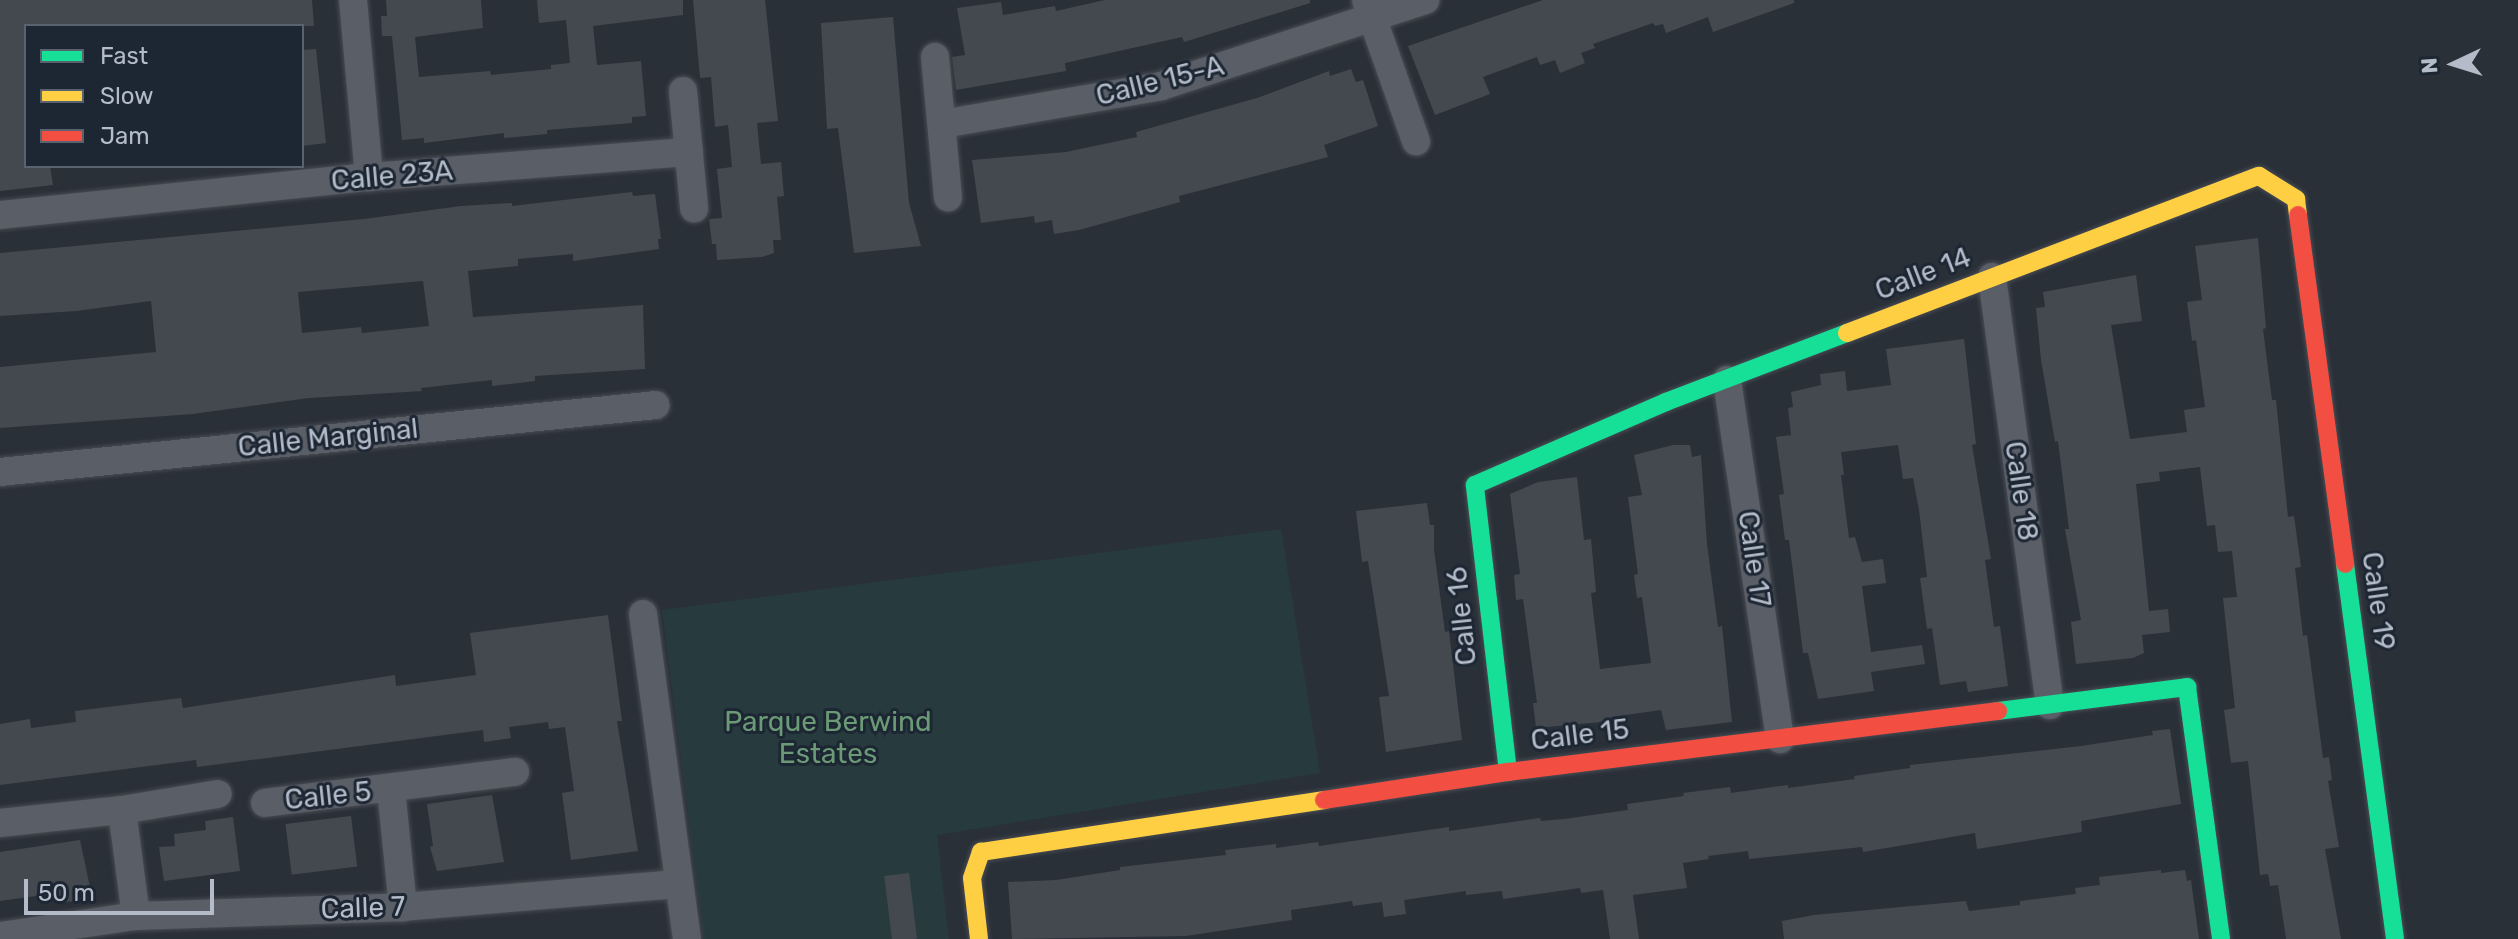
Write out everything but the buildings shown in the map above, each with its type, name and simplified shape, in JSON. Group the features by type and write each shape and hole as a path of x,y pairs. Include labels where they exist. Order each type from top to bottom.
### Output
{"street":[{"path":"353,0 369,177"},
{"name":"Calle 15-A","path":"942,124 1161,86 1369,10 1425,0"},
{"path":"1369,10 1416,141"},
{"path":"935,57 948,197"},
{"path":"683,91 694,208"},
{"name":"Calle 23A","path":"0,215 369,177 689,152"},
{"name":"Calle 14","path":"1503,473 1666,402 2259,176 2296,199 2306,270"},
{"name":"Calle 19","path":"2306,270 2395,939"},
{"name":"Calle 18","path":"1992,277 2050,705"},
{"name":"Calle 17","path":"1727,380 1780,739"},
{"name":"Calle Marginal","path":"0,472 656,405"},
{"name":"Calle 16","path":"1503,473 1475,485 1508,772"},
{"path":"643,614 687,939"},
{"name":"Calle 15","path":"979,939 972,878 981,852 1508,772 2187,687 2221,939"},
{"name":"Calle 5","path":"265,803 515,772"},
{"name":"Calle 5","path":"391,789 403,907"},
{"path":"0,823 122,810 218,794"},
{"path":"122,810 136,916"},
{"name":"Calle 7","path":"0,936 136,916 403,907 678,884"}],"green space":[{"name":"Parque Berwind Estates","path":"1281,529 1320,773 937,835 949,939 704,939 662,610"}],"traffic: fast":[{"path":"1508,772 1475,485 1666,402 1847,333"},
{"path":"2345,564 2395,939"},
{"path":"1998,711 2187,687 2221,939"}],"traffic: slow":[{"path":"1847,333 2259,176 2296,199 2298,215"},
{"path":"979,939 972,878 981,852 1324,800"}],"traffic: jam":[{"path":"2298,215 2345,564"},
{"path":"1324,800 1508,772 1998,711"}]}
